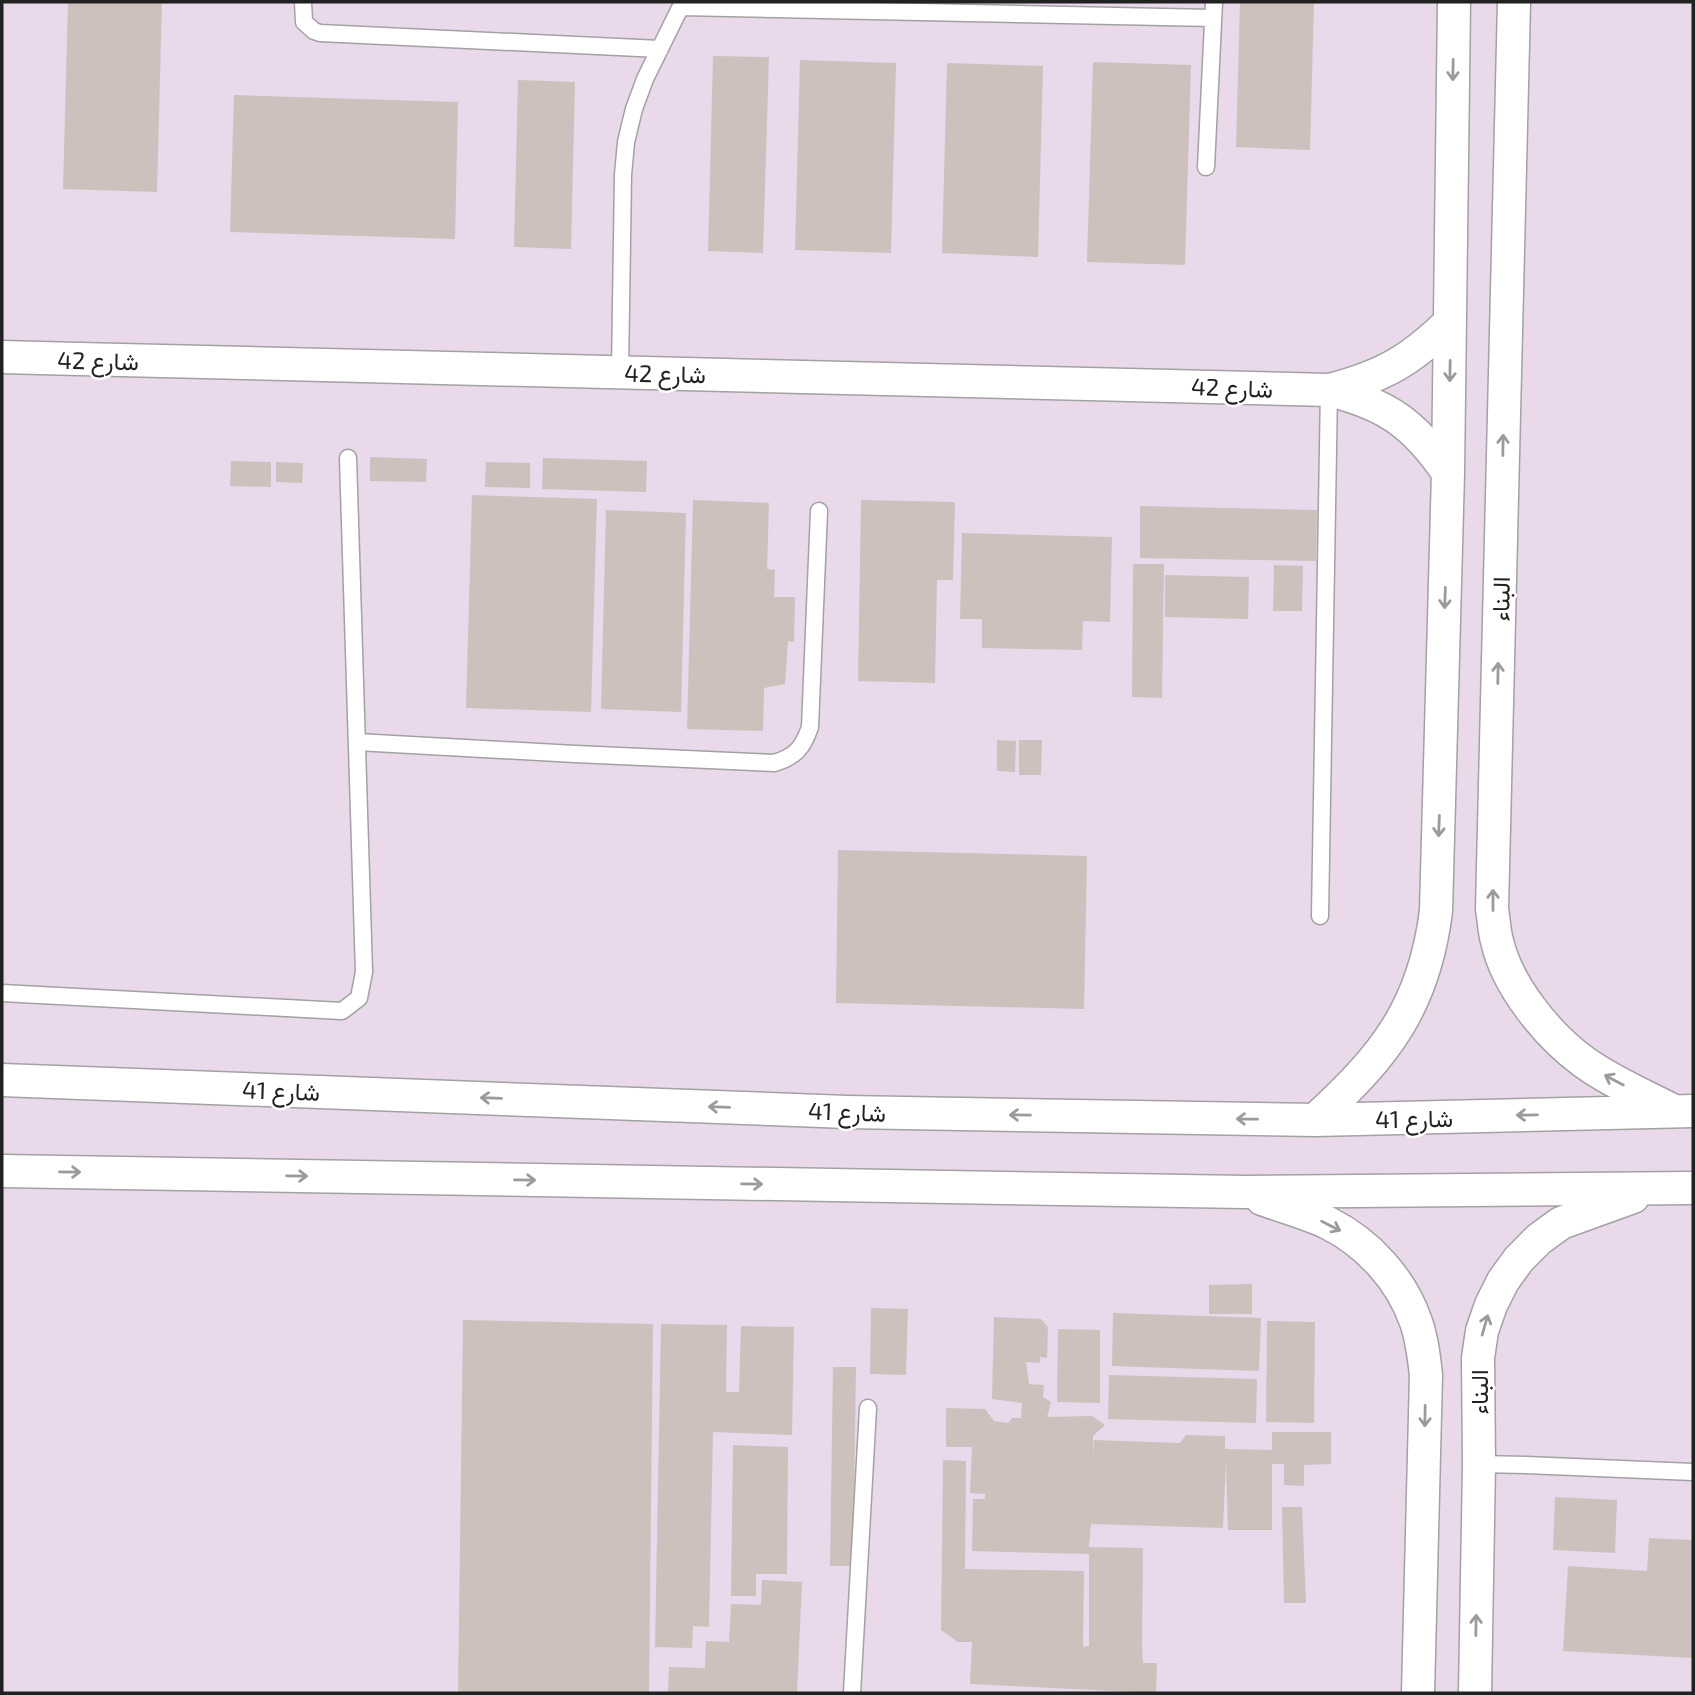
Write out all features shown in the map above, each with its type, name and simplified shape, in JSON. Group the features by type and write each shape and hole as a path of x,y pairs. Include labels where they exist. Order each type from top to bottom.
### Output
{"street":[{"path":"1315,1120 1347,1092 1401,1024 1415,997 1433,940 1448,472 1454,2"},
{"name":"البناء","path":"1514,2 1492,909 1497,943 1523,997 1541,1022 1562,1044 1610,1079 1684,1111"},
{"name":"شارع 42","path":"1329,390 1382,373 1407,359 1430,342 1450,322"},
{"name":"شارع 42","path":"2,357 822,375 1329,390 1358,397 1385,410 1410,427 1431,448 1448,472"},
{"name":"شارع 41","path":"2,1080 848,1112 1315,1120 1684,1111"},
{"path":"2,1171 1244,1192 1693,1188"},
{"name":"البناء","path":"1475,1693 1478,1358 1482,1331 1491,1305 1503,1280 1520,1259 1539,1239 1561,1223 1657,1188"},
{"path":"1244,1192 1326,1223 1350,1236 1371,1253 1390,1274 1416,1321 1426,1374 1418,1693"}],"lane":[{"path":"303,2 304,22 320,33 660,49"},
{"path":"620,372 623,174 626,142 645,79 682,4 1213,10 1206,167"},
{"path":"1320,916 1329,390"},
{"path":"2,993 342,1011 359,998 365,972 348,458"},
{"path":"357,742 748,762 774,763 787,759 798,751 806,740 810,727 819,511"},
{"path":"852,1693 868,1408"},
{"path":"1479,1465 1693,1472"}],"shaded area":[{"path":"2,2 1693,2 1693,1693 2,1693"}],"building":[{"path":"68,2 162,2 157,192 63,189"},
{"path":"1240,2 1314,2 1310,150 1236,147"},
{"path":"713,56 769,57 763,253 708,251"},
{"path":"800,60 896,63 891,253 795,250"},
{"path":"1093,62 1191,65 1185,265 1087,262"},
{"path":"947,63 1043,66 1038,257 942,253"},
{"path":"518,80 575,82 571,249 514,247"},
{"path":"234,95 458,102 455,239 230,232"},
{"path":"370,457 427,459 426,482 370,481"},
{"path":"543,458 647,461 646,492 542,489"},
{"path":"231,461 271,462 271,487 230,486"},
{"path":"276,462 303,463 302,483 276,482"},
{"path":"486,462 530,463 530,488 485,487"},
{"path":"472,495 597,499 591,712 466,708"},
{"path":"693,500 769,503 767,569 775,570 774,597 795,597 794,642 788,641 785,684 764,688 763,731 687,729"},
{"path":"861,500 955,502 953,580 937,580 935,683 858,681"},
{"path":"1140,506 1317,510 1316,561 1140,558"},
{"path":"606,510 686,513 681,712 601,709"},
{"path":"962,533 1112,537 1110,622 1083,621 1082,650 982,648 982,619 960,619"},
{"path":"1133,564 1164,564 1162,698 1132,697"},
{"path":"1274,565 1303,566 1302,611 1273,611"},
{"path":"1165,575 1249,577 1248,619 1165,617"},
{"path":"997,740 1016,741 1015,772 997,771"},
{"path":"1019,740 1042,740 1041,775 1019,775"},
{"path":"838,850 1087,856 1084,1009 836,1003"},
{"path":"1252,1284 1252,1314 1209,1314 1209,1285"},
{"path":"871,1308 908,1309 906,1375 870,1374"},
{"path":"1113,1313 1261,1318 1259,1371 1112,1366"},
{"path":"994,1317 1041,1319 1048,1327 1047,1358 1040,1357 1040,1363 1026,1362 1029,1384 1044,1385 1043,1397 1051,1402 1047,1417 1092,1416 1105,1425 1093,1436 1093,1455 1094,1440 1180,1443 1186,1435 1225,1436 1225,1449 1272,1450 1272,1432 1331,1432 1331,1464 1304,1465 1304,1486 1284,1485 1284,1464 1272,1464 1272,1530 1228,1530 1226,1461 1223,1528 1091,1524 1089,1547 1143,1548 1143,1663 1157,1663 1156,1693 970,1684 972,1642 958,1642 941,1630 943,1460 966,1461 965,1569 1084,1571 1083,1647 1089,1646 1089,1554 972,1551 973,1499 985,1499 985,1494 970,1493 972,1447 946,1447 946,1408 985,1409 994,1421 1008,1423 1012,1418 1021,1418 1022,1403 992,1399"},
{"path":"463,1320 653,1324 649,1693 458,1693"},
{"path":"1267,1321 1315,1322 1314,1423 1266,1422"},
{"path":"661,1324 727,1325 726,1392 739,1392 741,1326 794,1327 792,1435 713,1432 709,1627 693,1626 692,1648 655,1647"},
{"path":"1058,1329 1100,1330 1100,1403 1057,1402"},
{"path":"833,1367 856,1367 853,1566 830,1566"},
{"path":"1109,1375 1257,1379 1256,1423 1108,1419"},
{"path":"733,1445 788,1447 787,1574 756,1574 756,1596 731,1596"},
{"path":"1555,1497 1617,1500 1615,1553 1553,1550"},
{"path":"1282,1507 1302,1507 1306,1603 1284,1603"},
{"path":"1649,1538 1693,1540 1693,1658 1563,1651 1568,1566 1647,1571"},
{"path":"762,1580 802,1582 797,1693 668,1693 669,1667 705,1668 706,1641 729,1642 731,1604 761,1605"}]}
